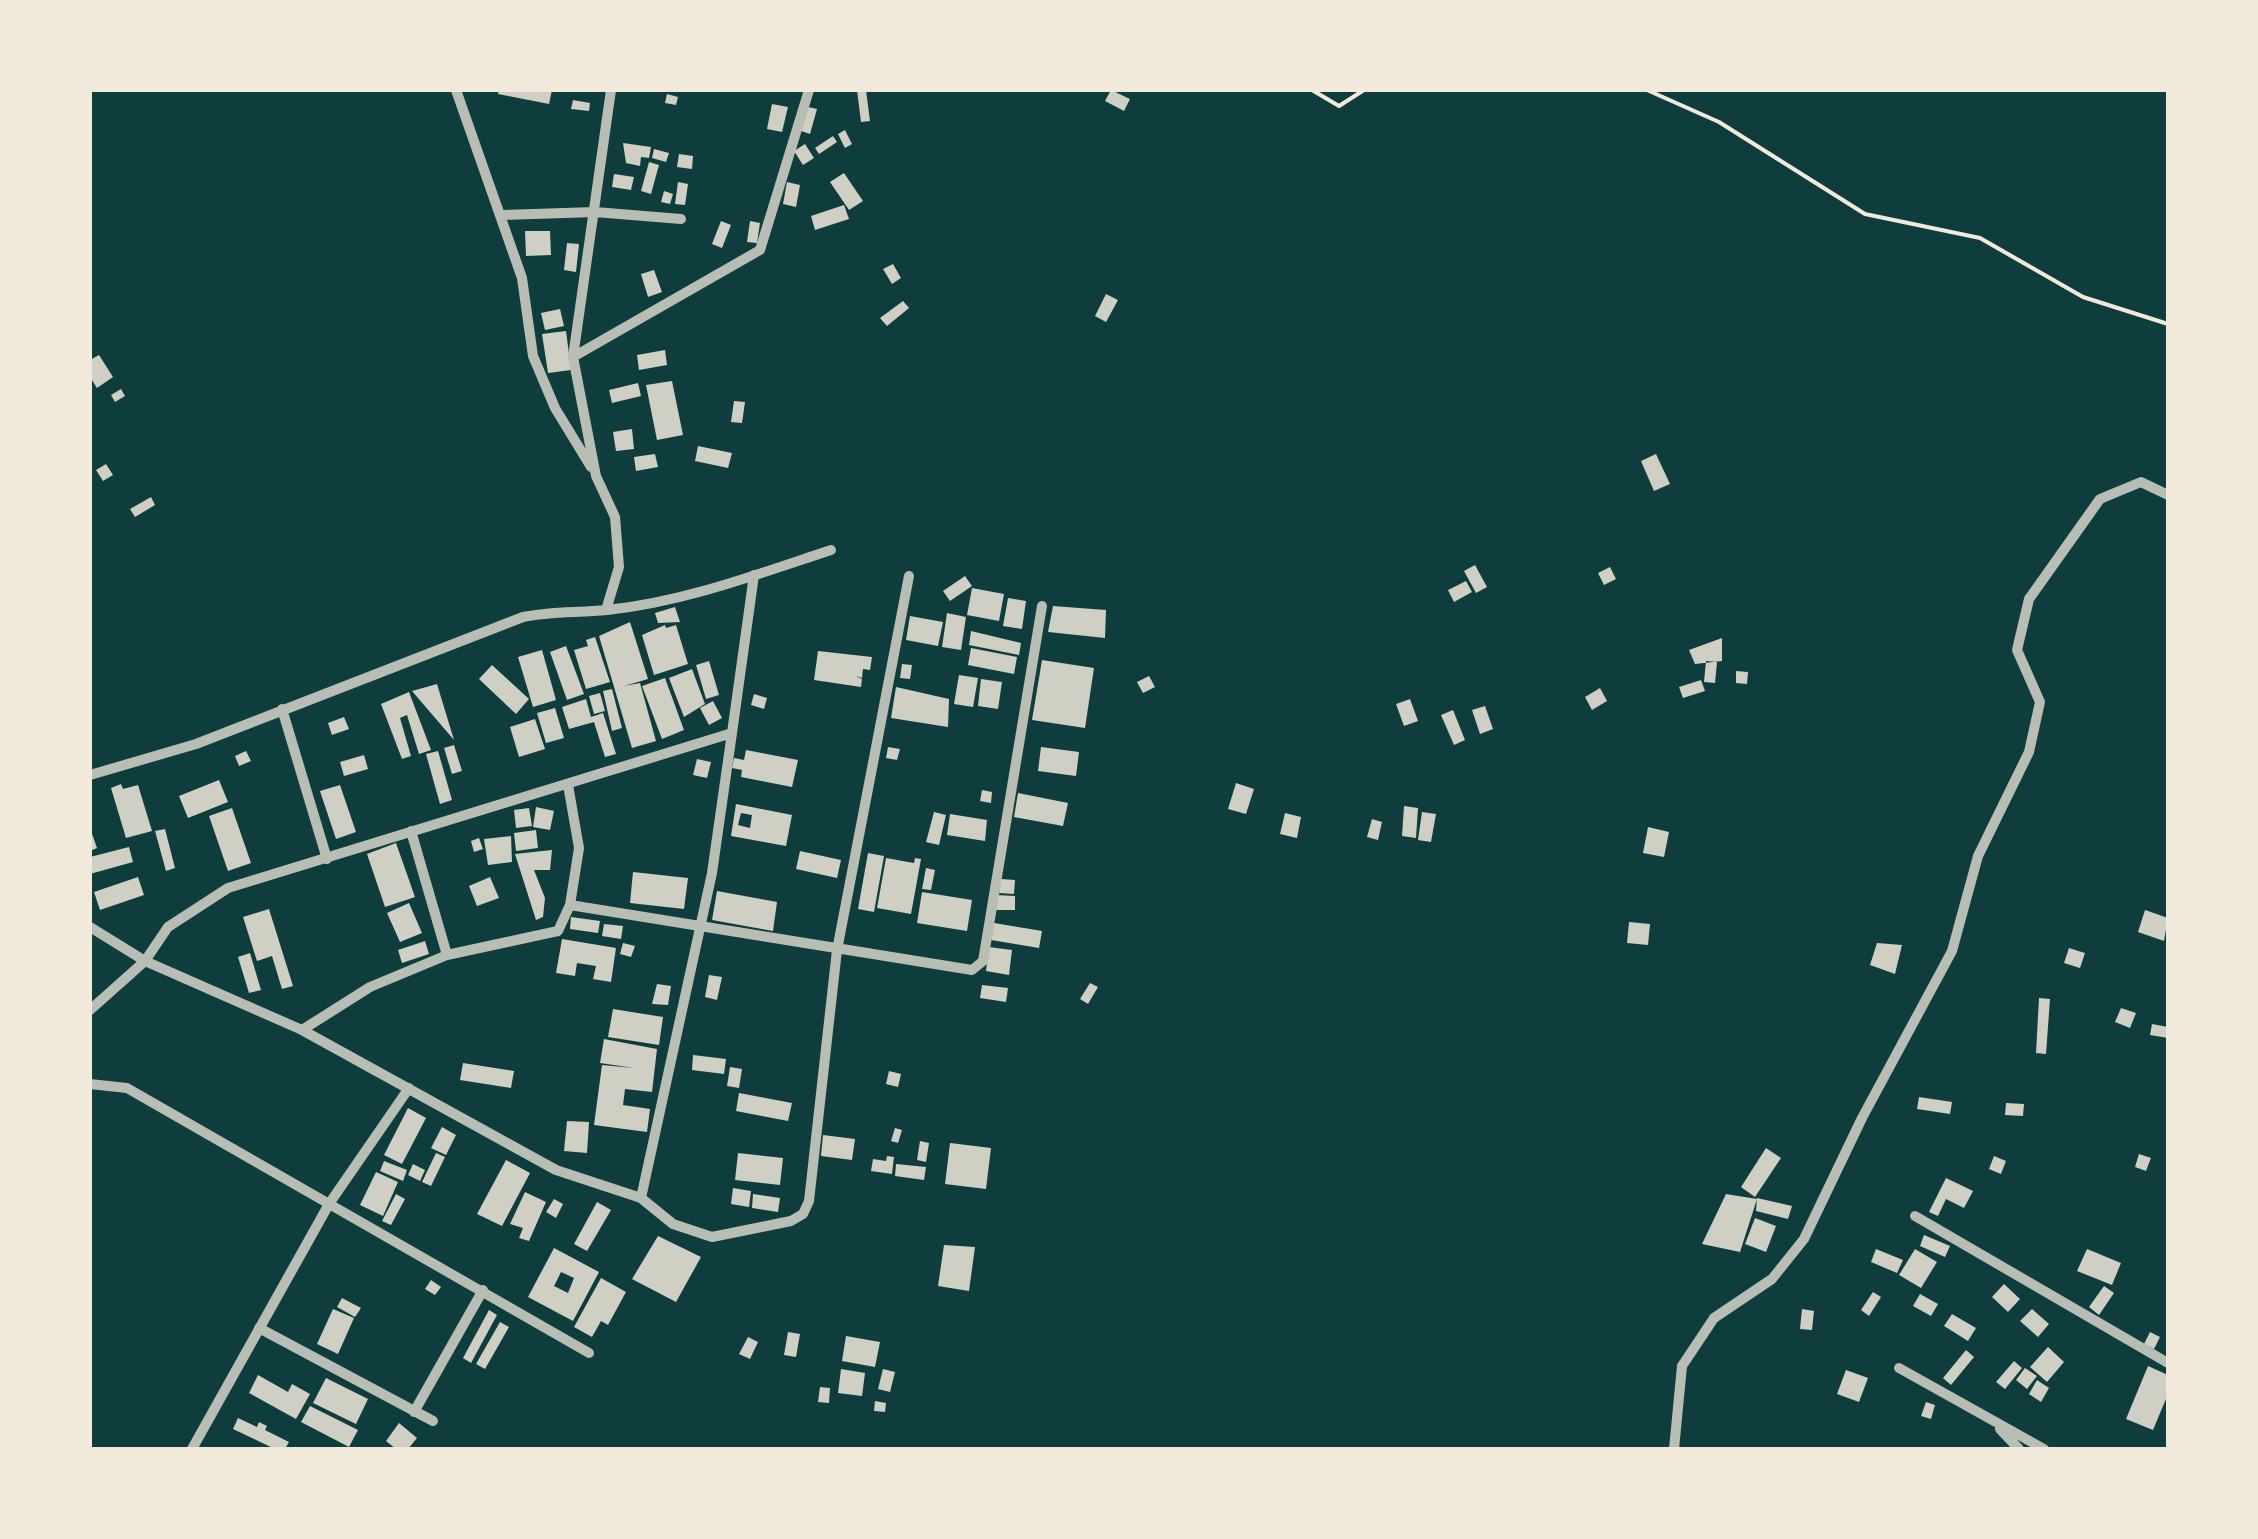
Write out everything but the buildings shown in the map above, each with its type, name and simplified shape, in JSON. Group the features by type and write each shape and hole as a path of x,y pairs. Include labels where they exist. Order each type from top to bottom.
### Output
{"street":[{"path":"456,90 462,118 502,215 522,278 533,356 555,408 596,476 615,517 619,566 606,610"},
{"path":"596,476 574,356 610,90"},
{"path":"574,356 760,250 808,90"},
{"path":"502,215 595,212 681,219"},
{"path":"1674,1449 1682,1366 1714,1318 1772,1279 1804,1239 1952,951 1978,856 2028,752 2040,702 2017,650 2029,599 2100,499 2141,482 2168,494"},
{"path":"90,774 196,744 522,617 558,610 606,610 708,591 831,550"},
{"path":"641,1198 700,928 754,575"},
{"path":"90,927 145,961 302,1030 556,1170 641,1198 672,1224 712,1237 791,1222 803,1214 809,1201 837,950 909,576"},
{"path":"570,905 972,970 983,961 1042,606"},
{"path":"282,709 327,859"},
{"path":"90,1010 145,961 168,926 228,888 732,733"},
{"path":"302,1030 370,987 447,955 558,931 570,905 579,848 568,785"},
{"path":"411,831 447,955"},
{"path":"90,1084 127,1088 589,1354"},
{"path":"192,1449 329,1204 409,1088"},
{"path":"1914,1216 2168,1363"},
{"path":"414,1412 483,1290"},
{"path":"260,1328 433,1421"},
{"path":"1899,1368 2044,1449"},
{"path":"1988,1418 2020,1449"}],"path":[{"path":"1312,90 1339,106 1364,90"},
{"path":"1647,90 1719,122 1865,214 1980,238 2083,297 2168,324"}]}
